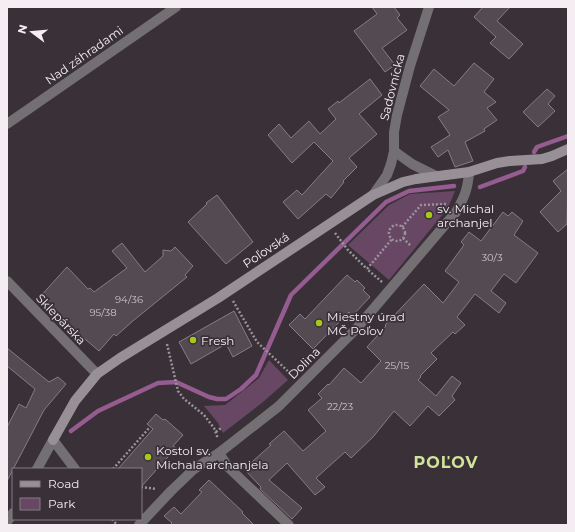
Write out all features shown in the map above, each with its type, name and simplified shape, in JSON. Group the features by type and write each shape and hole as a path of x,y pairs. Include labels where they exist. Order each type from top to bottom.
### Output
{"street":[{"name":"Nad záhradami","path":"7,124 176,7"},
{"name":"Sadovnícka","path":"373,195 387,175 394,151 394,132 397,115 414,53 429,7"},
{"name":"Poľovská","path":"38,468 75,401 97,374 120,358 227,292 373,195 403,182 468,172 497,163 542,159 568,149"},
{"path":"394,151 418,167 436,176"},
{"name":"Dolina","path":"139,525 194,469 222,451 279,406 357,328 451,220 461,204 468,185 468,172"},
{"name":"Sklepárska","path":"7,281 97,374"},
{"path":"53,440 74,468"},
{"path":"222,451 228,467 289,525"}],"path":[{"path":"402,227 421,204 461,204"},
{"path":"396,225 402,227 404,231 403,238 396,241 392,239 389,235 391,227 396,225"},
{"path":"367,269 392,239"},
{"path":"341,240 348,250 367,269 391,290"},
{"path":"227,292 257,342 301,384"},
{"path":"164,331 178,391 184,399 204,415 214,428 222,451"},
{"path":"273,365 277,361"},
{"path":"114,468 150,427"},
{"path":"216,432 221,428"}],"green space":[{"path":"455,191 448,208 389,280 348,245 389,205 410,194"},
{"path":"269,360 288,380 263,402 223,433 218,423 204,406 225,405 259,378"}],"building":[{"path":"372,7 394,7 400,15 397,18 407,30 382,48 395,65 385,72 354,31 377,14"},
{"path":"483,7 510,7 497,21 523,44 509,59 490,43 496,37 474,17"},
{"path":"474,63 494,79 484,92 496,102 487,108 497,120 484,129 485,131 465,142 473,161 455,167 448,150 438,157 431,147 450,135 438,117 449,110 420,86 434,69 454,86"},
{"path":"370,79 382,95 359,114 377,134 349,158 357,167 343,181 344,182 331,198 326,194 298,219 283,202 297,190 302,195 333,161 314,142 292,163 268,135 279,124 291,138 309,121 320,134 336,119 328,109 338,101 339,103"},
{"path":"547,89 555,96 548,104 555,111 538,127 523,112"},
{"path":"568,169 567,224 558,232 540,212 561,191 553,181"},
{"path":"217,195 253,242 226,264 188,222 207,204 206,203"},
{"path":"503,212 508,216 512,212 523,221 514,235 538,253 516,283 504,274 491,291 506,303 499,313 475,294 457,317 465,325 455,334 453,332 431,353 437,359 420,376 421,377 418,380 436,396 452,376 461,383 452,396 455,400 439,416 428,406 410,426 394,411 373,437 351,458 345,452 316,478 325,487 315,495 287,463 269,480 302,508 292,519 260,489 261,487 244,469 284,431 303,451 326,431 308,410 322,398 318,394 328,384 329,385 344,368 361,383 381,361 367,347 386,326 385,325 424,284 443,303 459,282 445,271 464,245 461,242 469,232 481,241"},
{"path":"122,243 145,272 163,256 163,250 171,251 175,247 193,266 185,275 187,277 116,336 114,334 99,351 38,299 67,267 88,289 90,288 94,292 127,268 112,251"},
{"path":"347,275 355,282 357,280 365,288 363,290 370,297 352,316 349,312 313,349 289,325 300,314 305,319"},
{"path":"234,311 252,346 233,357 226,344 191,364 179,342"},
{"path":"7,348 49,382 58,377 66,384 44,410 14,468 12,468 12,471 7,481 7,427 19,404 26,408 35,389 7,366"},
{"name":"Kostol sv. Michala archanjela","path":"156,414 163,420 165,419 183,435 173,446 176,448 142,486 142,468 119,468 153,429 147,424"},
{"path":"209,480 243,512 242,513 254,525 170,525 172,523 164,516 174,507 181,514 202,492 199,490"}],"waterway":[{"path":"534,152 537,147 568,136"},
{"path":"480,187 523,171 525,167"},
{"path":"71,431 98,411 158,383 176,382 209,397 226,399 241,389 256,375 291,295 386,202 409,191 454,186"}],"place":[{"name":"sv. Michal archanjel","path":"429,215"},
{"name":"Miestny úrad MČ Poľov","path":"319,323"},
{"name":"Fresh","path":"193,340"},
{"name":"Kostol sv. Michala archanjela","path":"148,457"}],"district":[{"name":"POĽOV","path":"446,462"}]}
